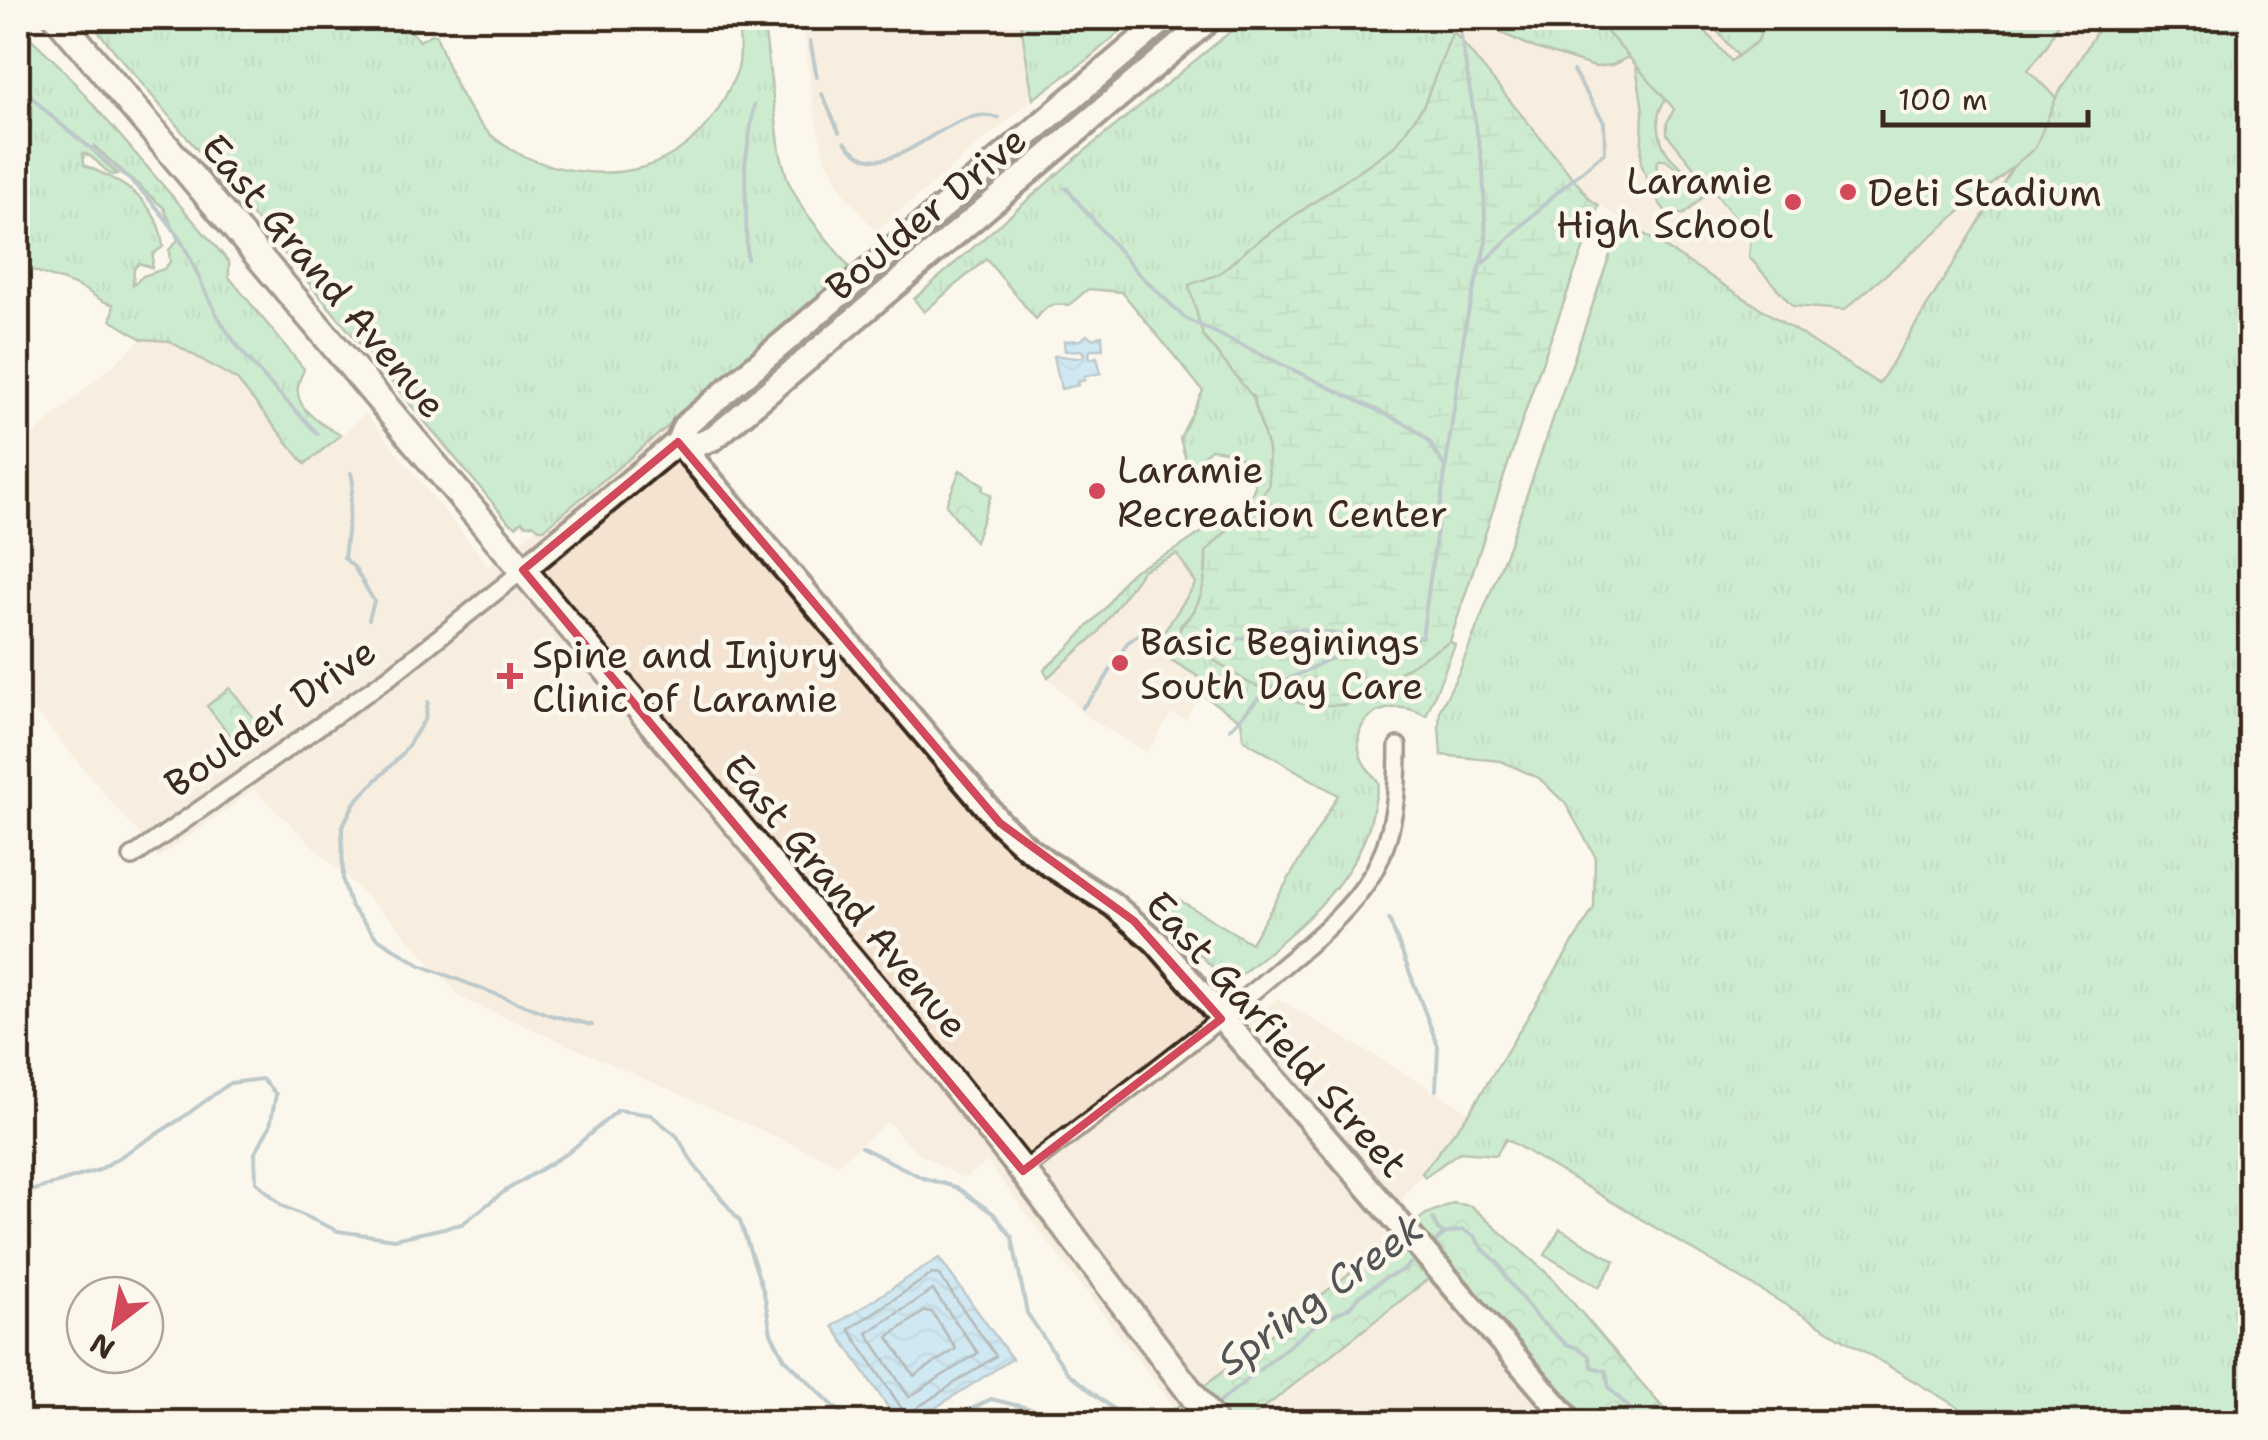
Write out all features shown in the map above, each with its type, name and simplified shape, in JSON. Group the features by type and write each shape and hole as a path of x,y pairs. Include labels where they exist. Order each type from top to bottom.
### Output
{"main road":[{"name":"East Grand Avenue","path":"58,18 876,988 1023,1170 1213,1422"}],"street":[{"name":"Boulder Drive","path":"132,857 388,678 523,570 678,442 684,427 1166,18"},
{"name":"Boulder Drive","path":"678,442 698,444 714,438 1211,18"},
{"name":"East Garfield Street","path":"678,442 1000,823 1049,864 1134,921 1174,961 1571,1422"},
{"path":"1023,1170 1222,1019 1346,912 1374,870 1386,840 1398,791 1398,746"}],"highlighted area":[{"path":"678,442 1000,823 1134,921 1221,1019 1023,1171 523,570"}],"shaded area":[{"path":"802,18 1020,18 1033,99 876,232 846,197 824,157"},
{"name":"Laramie High School","path":"1443,18 2105,18 1879,384 1591,200"},
{"path":"142,339 169,341 237,380 305,464 366,414 489,566 671,418 1011,818 1145,915 1245,1026 1277,998 1470,1112 1399,1203 1590,1422 1185,1422 987,1162 964,1179 916,1152 887,1122 838,1164 461,998 393,922 254,790 159,858 18,691 18,448"},
{"name":"Basic Beginings South Day Care","path":"1177,554 1196,583 1154,649 1209,683 1185,720 1172,713 1147,753 1087,717 1048,677 1097,634 1143,570"}],"green space":[{"path":"87,18 423,18 411,32 420,41 436,35 465,101 491,135 543,163 605,173 657,162 701,132 737,73 738,18 763,18 780,152 788,181 803,209 848,266 847,278 544,529 522,521 516,526"},
{"path":"1020,18 1136,18 1033,99"},
{"path":"1247,18 1449,18 1453,31 1424,105 1396,145 1247,249 1219,275 1203,336 1253,397 1268,449 1269,486 1206,552 1202,592 1180,626 1346,705 1450,641 1455,645 1426,716 1413,710 1388,709 1376,712 1361,729 1361,757 1379,783 1368,830 1344,876 1311,915 1232,982 1223,979 1160,911 1169,894 1251,943 1338,795 1244,740 1241,721 1201,694 1209,683 1153,649 1196,583 1177,554 1143,570 1097,634 1048,677 1044,670 1106,607 1135,570 1177,549 1248,503 1255,486 1249,469 1236,455 1211,449 1202,457 1191,480 1180,438 1203,391 1122,292 1088,289 1068,306 1049,306 1036,319 986,259 924,312 914,299 1069,164"},
{"path":"1488,18 1595,18 1629,57 1595,67 1501,33"},
{"name":"Deti Stadium","path":"1595,18 1694,18 1731,61 1758,41 1765,18 2061,18 2047,46 2028,70 2056,98 2035,148 1844,310 1793,306 1749,257 1751,237 1667,134 1674,109"},
{"path":"1706,18 1765,18 1758,41 1739,57"},
{"path":"2105,18 2250,18 2250,1422 1983,1422 1506,1139 1496,1155 1459,1152 1425,1177 1422,1173 1470,1112 1594,908 1595,856 1565,803 1539,778 1501,761 1441,755 1439,726 1440,710 1509,546 1622,220 1879,384"},
{"path":"18,26 60,66 229,262 229,277 304,369 298,384 300,402 318,422 341,435 305,464 237,380 169,341 142,339 112,321 113,304 18,263","holes":["94,146 164,208 178,240 169,250 170,262 133,285 134,269 139,263 152,268 153,254 163,247 160,231 146,205 125,186 84,165 83,153 112,175 117,174 92,150"]},
{"path":"1453,31 1599,205 1533,388 1450,641 1346,705 1308,705 1247,682 1178,636 1201,595 1206,552 1269,486 1268,449 1253,397 1203,336 1189,285 1219,274 1247,249 1396,145 1424,105"},
{"path":"1636,65 1666,99 1658,121 1662,143 1705,195 1684,214 1668,215 1653,194 1641,163 1643,110","holes":["1666,160 1689,179 1669,198 1660,183 1656,164"]},
{"path":"960,470 984,485 982,490 991,495 975,542 946,505"},
{"path":"230,688 260,726 237,744 207,706"},
{"path":"1453,1203 1471,1206 1550,1276 1675,1422 1590,1422 1450,1262 1246,1422 1158,1422 1426,1214"},
{"path":"1560,1229 1615,1261 1599,1287 1545,1255"}],"water":[{"path":"1087,335 1094,339 1102,335 1103,349 1091,349 1089,354 1090,359 1097,357 1101,373 1085,376 1078,385 1061,389 1054,356 1083,357 1081,350 1065,351 1064,341 1081,340"},
{"path":"939,1258 1012,1359 913,1422 898,1422 833,1326"}],"waterway":[{"path":"1230,729 1265,691 1325,661 1371,643 1422,637 1466,322 1486,242 1483,169 1458,18"},
{"path":"810,41 817,77"},
{"path":"1483,263 1605,152 1604,122 1573,71"},
{"path":"18,73 51,116 120,171 162,214 185,248 229,334 265,379 318,434"},
{"path":"822,94 839,132"},
{"path":"747,259 745,165 754,105"},
{"path":"845,142 862,157 880,160 958,122 978,116 998,118"},
{"path":"1066,188 1137,272 1185,318 1410,426 1429,441 1444,466"},
{"path":"351,473 344,558 354,567 374,601 369,619"},
{"path":"1082,708 1101,686 1127,643 1138,635 1196,648 1294,629 1369,642"},
{"path":"428,702 425,719 403,753 355,802 342,827 343,881 351,907 376,937 420,965 550,1015 592,1025"},
{"path":"1389,919 1438,1046 1436,1090"},
{"path":"18,1195 99,1170 230,1083 262,1079 276,1094 270,1126 255,1153 256,1182 283,1206 338,1231 394,1239 462,1224 505,1191 569,1152 618,1110 651,1115 677,1136 694,1165 740,1221 764,1293 771,1333 784,1358 850,1422"},
{"path":"861,1147 923,1178 956,1187 994,1214 1012,1237 1027,1313 1067,1372 1129,1422"},
{"path":"1433,1219 1444,1234"},
{"name":"Spring Creek","path":"1432,1245 1444,1234 1463,1230 1474,1236 1537,1318 1566,1344 1589,1356 1592,1367 1606,1371 1609,1388 1637,1422"},
{"name":"Spring Creek","path":"1212,1408 1316,1324 1350,1307 1359,1296 1417,1258"},
{"path":"955,1422 991,1399 1032,1409 1120,1418"}],"place":[{"name":"Deti Stadium","path":"1848,192"},
{"name":"Laramie High School","path":"1793,202"},
{"name":"Laramie Recreation Center","path":"1097,491"},
{"name":"Basic Beginings South Day Care","path":"1120,663"},
{"name":"Spine and Injury Clinic of Laramie","path":"510,676"}]}
